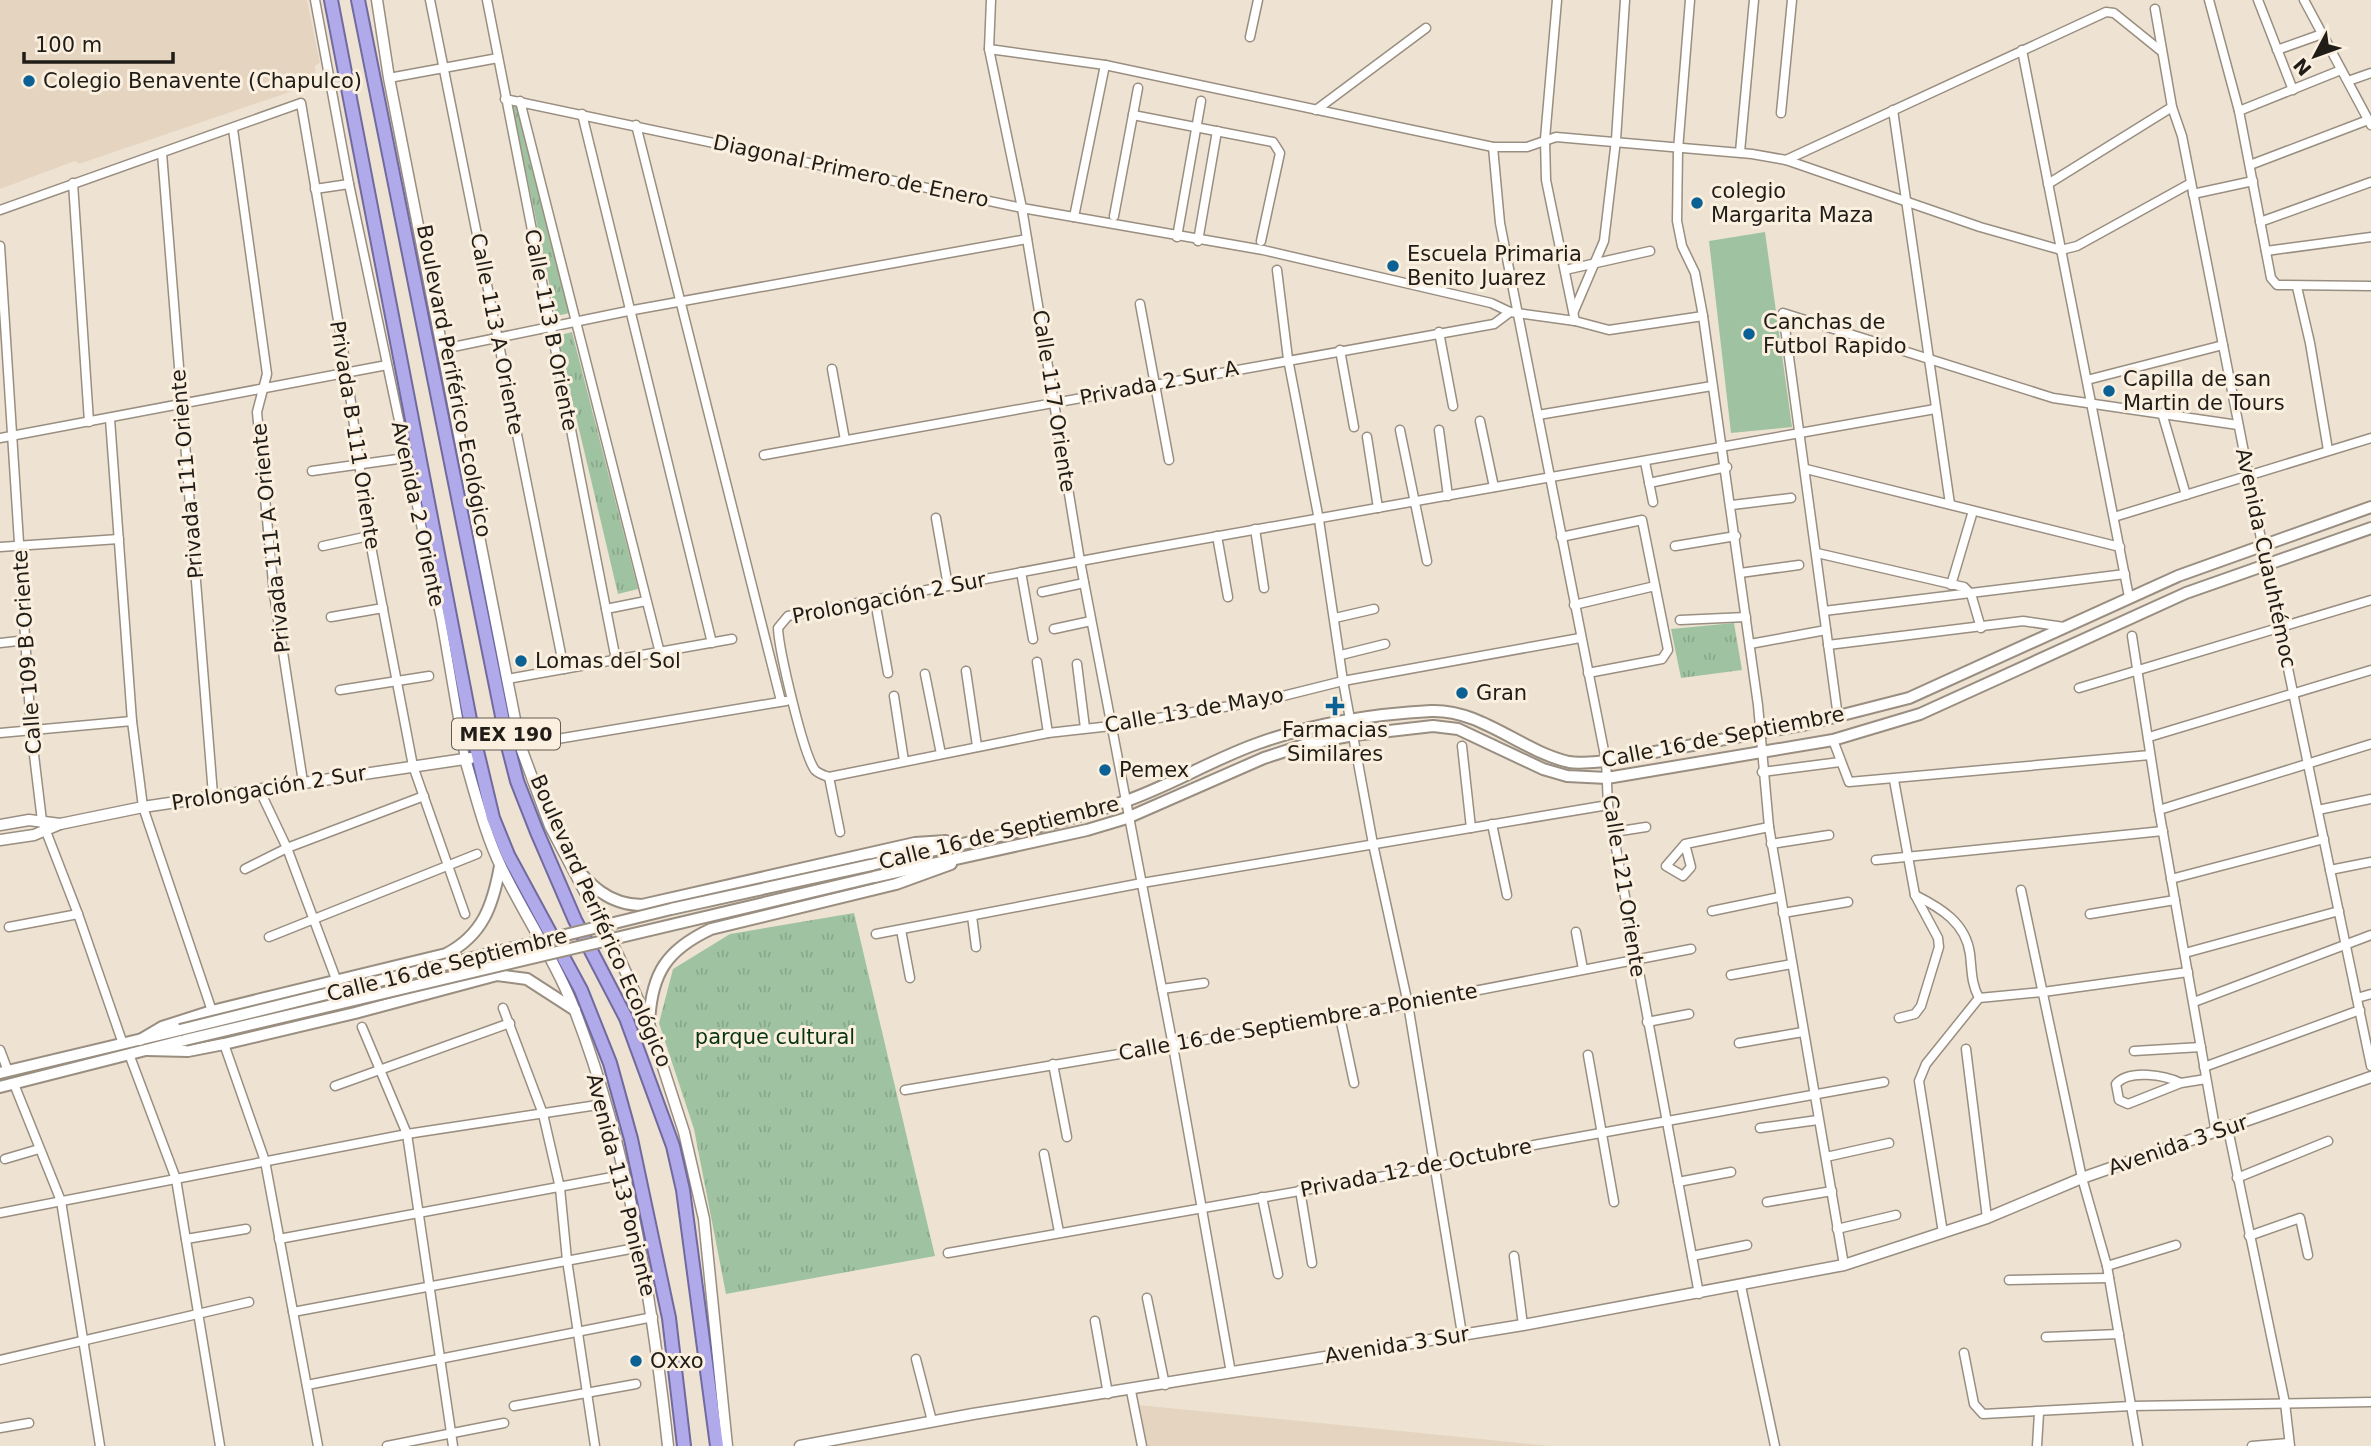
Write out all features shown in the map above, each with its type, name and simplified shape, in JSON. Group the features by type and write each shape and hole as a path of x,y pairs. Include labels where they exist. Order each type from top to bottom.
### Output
{"highway":[{"name":"MEX 190","path":"331,0 479,757 494,818 508,855 601,1032 631,1139 666,1305 684,1446"},
{"name":"Boulevard Periférico Ecológico","path":"358,0 514,746 517,781 587,943 642,1056 673,1146 684,1190 717,1446"}],"main road":[{"name":"Calle 16 de Septiembre","path":"4,1072 126,1049 147,1049 183,1035 670,909 1081,815 1125,802 1259,743 1305,730 1433,711 1460,715 1545,754 1571,762 1606,761 1838,717 1931,689 2129,597 2262,544 2371,507"},
{"name":"Calle 16 de Septiembre","path":"0,1087 126,1049 140,1040 183,1035 1127,818 1265,758 1310,743 1433,726 1458,729 1543,769 1567,776 1607,778 1833,740 1920,714 2186,593 2371,528"},
{"path":"569,860 602,894 620,902 642,905 915,843 974,839"},
{"path":"649,1024 650,1001 663,965 689,939 711,929 927,875 971,855"},
{"path":"140,1040 162,1027 212,1011 446,954 457,948 486,919 500,866"},
{"path":"147,1049 188,1051 224,1044 497,975 527,979 575,1010"}],"street":[{"name":"Avenida 2 Oriente","path":"315,0 349,184 441,619 465,759 477,803 500,866 575,1010"},
{"name":"Boulevard Periférico Ecológico","path":"377,0 389,78 507,679 514,746 550,827 569,860 649,1024 699,1186 727,1446"},
{"name":"Calle 113 A Oriente","path":"430,0 564,669"},
{"name":"Calle 113 B Oriente","path":"486,0 616,660"},
{"name":"Calle 117 Oriente","path":"991,0 989,49 1022,208 1080,561 1127,818 1173,1046 1231,1373"},
{"path":"1250,37 1258,0"},
{"path":"1557,0 1545,139 1548,197 1575,321"},
{"path":"1574,311 1597,263 1604,241 1616,140 1625,0"},
{"path":"1690,0 1678,150 1677,221 1682,246 1695,273 1703,316 1719,447 1727,467 1750,644 1771,844 1844,1265"},
{"path":"1740,152 1754,0"},
{"path":"1781,113 1792,0"},
{"path":"2209,0 2239,111 2274,282 2297,287 2371,286"},
{"path":"2258,0 2293,90"},
{"path":"2250,165 2370,122 2304,0"},
{"name":"Avenida Cuauhtémoc","path":"2155,9 2172,107 2191,183 2262,544 2371,1066"},
{"path":"1787,160 2073,24 2106,12 2114,13 2161,51"},
{"path":"1316,110 1426,27"},
{"path":"2277,50 2322,34"},
{"path":"989,49 1105,65 1493,147 1527,148 1545,139 1616,140 1678,150 1740,152 1787,160 1907,203 2061,250 2077,246 2191,183"},
{"path":"2022,50 2129,597"},
{"path":"389,78 498,58"},
{"path":"1074,218 1105,65"},
{"path":"2239,111 2341,70"},
{"path":"2348,81 2371,73"},
{"path":"1114,216 1138,88"},
{"name":"Diagonal Primero de Enero","path":"505,99 1022,208 1198,241 1263,250 1491,303 1514,313 1575,321 1609,330 1703,316"},
{"path":"520,101 660,653"},
{"path":"1177,237 1201,101"},
{"name":"Privada B 111 Oriente","path":"233,129 301,103 347,373 369,536 396,682 413,766 465,914"},
{"path":"2048,184 2172,107"},
{"path":"1893,110 1950,504"},
{"path":"582,114 628,311 712,643"},
{"path":"1133,115 1273,142 1278,146 1280,153 1261,241"},
{"path":"636,125 781,701"},
{"path":"0,210 233,129"},
{"name":"Privada 111 A Oriente","path":"233,129 268,374 257,412 274,594 303,782"},
{"path":"1198,241 1217,131"},
{"name":"Calle 121 Oriente","path":"1493,147 1500,223 1514,313 1538,415 1606,761 1608,804 1699,1294"},
{"name":"Privada 111 Oriente","path":"162,153 213,795"},
{"path":"2193,194 2253,181"},
{"path":"2260,222 2371,181"},
{"path":"73,183 89,422"},
{"path":"316,189 349,184"},
{"path":"2266,251 2371,237"},
{"path":"443,349 680,301 1027,239"},
{"name":"Calle 109 B Oriente","path":"0,246 10,436 27,640 31,730 44,826 176,1179 220,1446"},
{"path":"1565,270 1650,251"},
{"path":"1277,270 1288,359 1319,520 1343,681 1373,844 1408,1004 1462,1334"},
{"path":"2297,287 2328,450"},
{"path":"1140,304 1170,460"},
{"name":"Privada 2 Sur A","path":"764,455 1494,324 1514,313"},
{"path":"1838,717 1783,313 2027,392 2238,425"},
{"path":"1439,332 1453,406"},
{"path":"2087,380 2223,345"},
{"path":"1340,351 1354,427"},
{"path":"0,438 387,365"},
{"path":"832,369 845,440"},
{"path":"1538,415 1712,386"},
{"name":"Prolongación 2 Sur","path":"792,700 778,639 779,623 783,619 1255,529 1319,520 1935,409"},
{"path":"2162,413 2186,495"},
{"path":"110,419 132,721 143,807 212,1011"},
{"path":"1480,421 1493,487"},
{"path":"1400,430 1427,561"},
{"path":"1439,430 1448,496"},
{"path":"1367,437 1378,508"},
{"path":"2113,517 2371,438"},
{"path":"312,471 398,460"},
{"path":"1645,462 1653,502"},
{"path":"1649,483 1727,467"},
{"path":"1806,469 2120,547"},
{"path":"1732,505 1791,498"},
{"path":"1948,596 1973,510"},
{"path":"936,518 948,586"},
{"path":"1561,537 1642,520 1667,656 1588,673"},
{"path":"1255,529 1264,588"},
{"path":"323,546 369,536"},
{"path":"1217,536 1228,597"},
{"path":"1675,546 1736,536"},
{"path":"0,547 119,539"},
{"path":"1817,553 1952,583 1971,594 1982,628"},
{"path":"1740,573 1799,565"},
{"path":"1021,572 1033,639"},
{"path":"1824,611 2125,575"},
{"path":"1042,592 1084,583"},
{"path":"1574,604 1655,586"},
{"path":"2079,688 2371,600"},
{"path":"606,609 646,601"},
{"path":"875,601 888,673"},
{"path":"331,617 383,608"},
{"path":"1335,618 1374,609"},
{"path":"1680,620 1746,617"},
{"path":"1055,629 1091,621"},
{"path":"1828,645 2023,621 2064,627"},
{"path":"1750,644 1826,630"},
{"path":"2132,636 2140,671 2159,810 2216,1133"},
{"name":"Calle 13 de Mayo","path":"829,777 1048,733 1111,726 1270,699 1343,681 1580,638"},
{"path":"507,679 732,639"},
{"path":"0,643 27,640"},
{"path":"1341,655 1385,644"},
{"path":"1037,662 1048,733"},
{"path":"1077,664 1084,728"},
{"path":"2149,737 2294,696 2371,670"},
{"path":"966,671 977,746"},
{"path":"925,674 941,754"},
{"path":"340,690 429,676"},
{"path":"894,696 904,761"},
{"path":"514,746 792,700 812,764 821,775 829,777 840,832"},
{"path":"0,733 132,721"},
{"path":"1833,740 1847,780 1894,780 2150,755"},
{"path":"2159,810 2371,744"},
{"path":"1462,746 1471,828"},
{"name":"Prolongación 2 Sur","path":"0,825 60,824 213,795 479,757"},
{"path":"1762,772 1840,762"},
{"path":"1894,780 1915,895 1938,938 1938,956 1921,1006 1915,1014 1899,1018"},
{"path":"259,789 287,848 336,979"},
{"path":"245,869 287,848 424,796"},
{"path":"2318,810 2371,799"},
{"path":"876,934 1142,883 1608,804"},
{"path":"1492,824 1507,895"},
{"name":"Prolongación 2 Sur","path":"0,839 44,826"},
{"path":"1614,832 1646,827"},
{"path":"1685,844 1769,827"},
{"path":"1876,860 2163,831"},
{"path":"1771,844 1829,835"},
{"path":"2171,879 2324,839"},
{"path":"269,937 477,854"},
{"path":"2330,870 2371,862"},
{"path":"2021,890 2082,1178 2107,1266 2138,1446"},
{"path":"1915,895 1951,917 1961,929 1968,941 1972,985 1979,998"},
{"path":"1712,911 1780,897"},
{"path":"2090,915 2175,901"},
{"path":"1783,913 1848,902"},
{"path":"2185,953 2339,911"},
{"path":"9,927 78,914"},
{"path":"972,916 976,947"},
{"path":"901,930 910,978"},
{"path":"1576,932 1583,969"},
{"path":"2194,1002 2371,935"},
{"name":"Calle 16 de Septiembre a Poniente","path":"905,1090 1340,1017 1691,949"},
{"path":"1731,975 1792,964"},
{"path":"1943,1233 1919,1081 1926,1065 1979,998 2188,972"},
{"path":"1162,989 1203,983"},
{"path":"2357,998 2371,994"},
{"path":"503,1008 544,1114 560,1188 567,1260 596,1446"},
{"name":"Avenida 113 Poniente","path":"575,1010 604,1104 641,1247 653,1317 668,1446"},
{"path":"2204,1067 2360,1010"},
{"path":"1647,1022 1689,1014"},
{"path":"1340,1017 1353,1083"},
{"path":"335,1086 510,1023"},
{"path":"362,1027 407,1134 453,1446"},
{"path":"1740,1043 1803,1032"},
{"path":"224,1044 265,1161 318,1446"},
{"path":"2134,1051 2201,1046"},
{"path":"1966,1049 1987,1218"},
{"path":"0,1050 4,1072"},
{"path":"1588,1055 1614,1202"},
{"path":"1053,1064 1067,1138"},
{"path":"2181,1083 2169,1077 2139,1076 2118,1081 2116,1094 2119,1100 2128,1104 2181,1083 2206,1079"},
{"name":"Avenida 3 Sur","path":"802,1446 932,1421 1131,1391 1523,1325 1844,1265 1987,1218 2082,1178 2371,1077"},
{"name":"Privada 12 de Octubre","path":"948,1253 1436,1167 1884,1082"},
{"path":"14,1084 61,1201 100,1446"},
{"path":"0,1213 407,1134 604,1104"},
{"path":"1760,1128 1818,1120"},
{"path":"2228,1129 2285,1403 2289,1445 2252,1446"},
{"path":"2237,1178 2328,1141"},
{"path":"1826,1157 1889,1143"},
{"path":"5,1159 39,1149"},
{"path":"1044,1154 1059,1232"},
{"path":"1678,1182 1731,1172"},
{"path":"279,1239 622,1175"},
{"path":"1300,1191 1312,1263"},
{"path":"1767,1202 1832,1191"},
{"path":"1262,1197 1278,1274"},
{"path":"1837,1229 1896,1215"},
{"path":"2249,1236 2300,1218 2308,1255"},
{"path":"186,1239 246,1229"},
{"path":"1692,1256 1747,1245"},
{"path":"2107,1266 2176,1245"},
{"path":"293,1312 641,1247"},
{"path":"1514,1256 1523,1325"},
{"path":"2009,1280 2109,1278"},
{"path":"1741,1286 1775,1446"},
{"path":"1147,1298 1165,1385"},
{"path":"0,1360 84,1338 249,1302"},
{"path":"307,1385 653,1317"},
{"path":"1095,1321 1108,1394"},
{"path":"2046,1337 2119,1334"},
{"path":"1964,1353 1978,1411 1983,1414 2131,1406 2371,1402"},
{"path":"916,1359 932,1421"},
{"path":"514,1406 636,1384"},
{"path":"1131,1391 1142,1446"},
{"path":"2037,1446 2039,1413"},
{"path":"0,1428 29,1423"},
{"path":"387,1446 504,1423"}],"shaded area":[{"path":"0,0 307,0 320,63 315,66 316,83 79,164 75,161 0,189"},
{"path":"1139,1405 1550,1446 1147,1446"}],"green space":[{"path":"512,105 518,105 570,313 556,316"},
{"name":"Canchas de Futbol Rapido","path":"1765,232 1792,427 1731,433 1709,241"},
{"path":"572,332 638,589 618,594 557,336"},
{"path":"1734,623 1742,670 1681,678 1671,629"},
{"name":"parque cultural","path":"854,913 935,1256 726,1294 694,1129 659,1023 673,969 730,934"}],"place":[{"name":"Colegio Benavente (Chapulco)","path":"29,81"},
{"name":"colegio Margarita Maza","path":"1697,203"},
{"name":"Escuela Primaria Benito Juarez","path":"1393,266"},
{"name":"Canchas de Futbol Rapido","path":"1749,334"},
{"name":"Capilla de san Martin de Tours","path":"2109,391"},
{"name":"Lomas del Sol","path":"521,661"},
{"name":"Gran","path":"1462,693"},
{"name":"Farmacias Similares","path":"1335,706"},
{"name":"Pemex","path":"1105,770"},
{"name":"Oxxo","path":"636,1361"}]}
